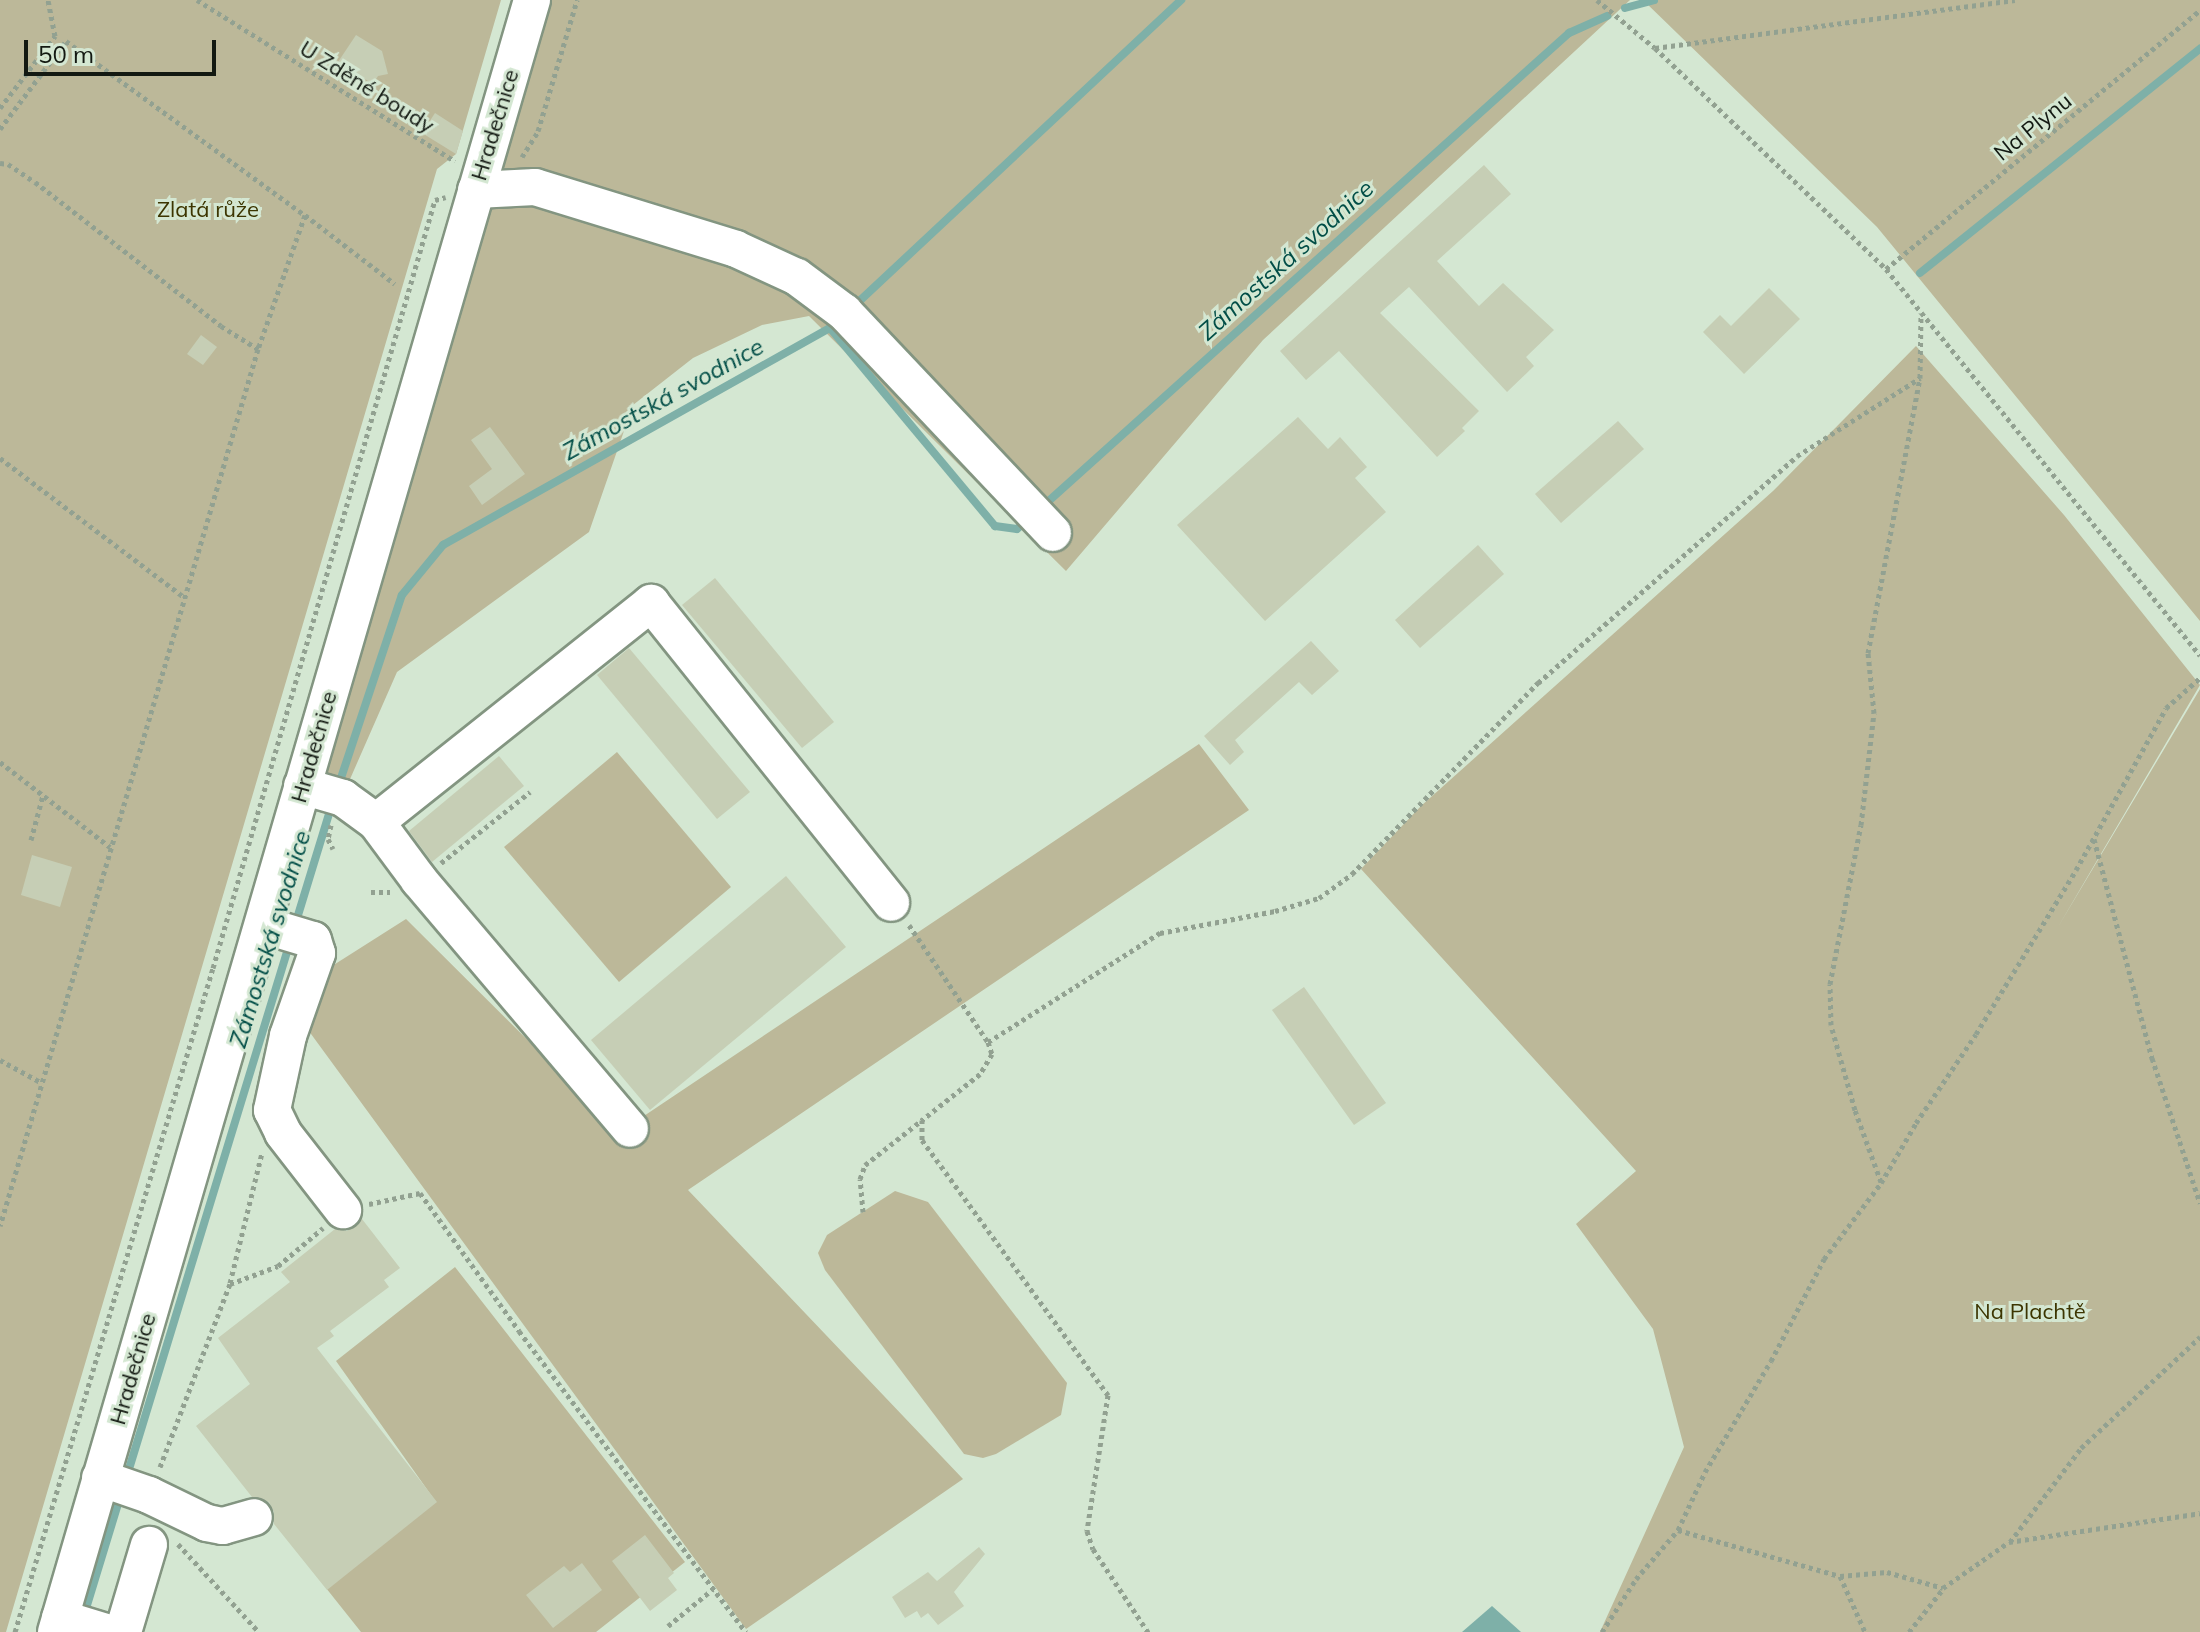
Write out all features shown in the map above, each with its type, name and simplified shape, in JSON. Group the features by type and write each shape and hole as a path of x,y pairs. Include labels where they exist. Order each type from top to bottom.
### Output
{"street":[{"name":"Hradečnice","path":"58,1625 532,0"},
{"path":"478,183 535,187 736,249 797,277 844,312 1053,533"},
{"path":"376,822 651,603 891,903"},
{"path":"302,786 343,798 376,822 419,880 630,1129"},
{"path":"263,925 301,933 313,940 317,953 288,1036 272,1110 283,1133 343,1210"},
{"path":"100,1478 149,1495 207,1523 223,1526 254,1517"},
{"path":"123,1632 160,1540"},
{"path":"58,1625 106,1632"}],"path":[{"path":"0,108 55,36 48,0"},
{"name":"U Zděné boudy","path":"197,0 478,183"},
{"path":"1597,0 1655,48 1886,269 2200,656"},
{"path":"1655,48 2015,0"},
{"name":"Na Plynu","path":"1886,269 2200,10"},
{"path":"0,129 66,41 395,284"},
{"path":"0,163 8,164 35,182 221,326 258,349"},
{"path":"0,1226 258,349 305,215"},
{"path":"1881,1183 1855,1110 1831,1025 1830,984 1861,825 1874,713 1868,653 1920,378 1921,313"},
{"path":"988,1042 1160,933 1275,911 1319,898 1352,874 1538,683 1797,456 1920,378"},
{"path":"0,458 184,597"},
{"path":"1602,1632 1636,1579 1678,1530 1705,1472 1771,1361 1824,1259 1881,1183 1916,1123 1984,1022 2094,838 2166,708 2200,678"},
{"path":"0,762 110,847"},
{"path":"419,880 530,792"},
{"path":"31,840 43,795"},
{"path":"2094,838 2152,1058 2200,1203"},
{"path":"863,1212 860,1179 865,1165 980,1074 992,1054 988,1042 891,903"},
{"path":"1,1061 42,1083"},
{"path":"149,1495 230,1284 272,1110"},
{"path":"922,1120 922,1140 926,1147 1108,1395 1087,1531 1093,1549 1148,1632"},
{"path":"230,1284 278,1266 343,1210 420,1193 746,1632"},
{"path":"1909,1632 1943,1588 2009,1542 2081,1448 2200,1337"},
{"path":"2009,1542 2200,1513"},
{"path":"1678,1530 1840,1576 1887,1572 1943,1588"},
{"path":"160,1540 259,1632"},
{"path":"1840,1576 1865,1632"},
{"path":"668,1626 713,1589"}],"green space":[{"name":"Zlatá růže","path":"0,0 501,0 456,154 437,169 6,1632 0,1632"},
{"path":"547,0 1630,0 1263,340 1066,571 809,316 762,325 693,358 633,405 589,532 397,672 347,786 322,777"},
{"path":"1643,0 2200,0 2200,621 1877,227"},
{"name":"Na Plachtě","path":"1916,346 2064,515 2200,685 2058,927 2200,689 2200,1632 1600,1632 1684,1447 1653,1329 1576,1224 1636,1171 1361,869 1421,806 1773,491"},
{"path":"1199,744 1249,810 688,1190 963,1479 746,1629 303,1023 321,973 406,919 620,1132"},
{"path":"617,752 731,887 619,982 504,847"},
{"path":"895,1191 928,1202 1067,1383 1061,1415 996,1454 983,1458 964,1454 825,1270 818,1253 827,1235"},
{"path":"455,1267 685,1562 596,1632 361,1632 326,1588 436,1502 336,1361"}],"water":[{"path":"1492,1606 1521,1632 1462,1632"}],"building":[{"path":"356,35 382,51 388,74 378,76 373,84 338,62"},
{"path":"435,113 463,131 456,154 422,133"},
{"path":"1484,165 1511,194 1437,261 1479,306 1503,283 1554,330 1526,357 1534,366 1507,392 1409,287 1380,313 1479,411 1462,428 1465,431 1437,457 1339,351 1306,380 1280,351"},
{"path":"1769,288 1800,319 1744,374 1703,332 1720,315 1731,326"},
{"path":"201,335 217,347 203,365 187,354"},
{"path":"1298,417 1328,449 1340,437 1367,467 1355,478 1386,512 1265,621 1177,525"},
{"path":"1618,421 1644,449 1561,523 1535,494"},
{"path":"490,427 525,474 482,505 469,486 492,469 471,440"},
{"path":"1478,545 1504,574 1420,648 1395,620"},
{"path":"715,578 834,722 802,748 682,605"},
{"path":"1311,641 1339,671 1312,695 1299,682 1235,740 1244,752 1230,765 1204,736"},
{"path":"629,648 750,792 717,819 597,675"},
{"path":"499,756 524,786 432,862 409,831"},
{"path":"32,855 72,867 60,907 21,895"},
{"path":"786,876 846,947 650,1110 591,1040"},
{"path":"1304,987 1386,1103 1354,1125 1272,1010"},
{"path":"362,1219 400,1268 384,1280 389,1287 330,1331 334,1336 317,1348 437,1502 327,1590 274,1524 274,1512 269,1502 252,1497 196,1426 250,1384 218,1338 290,1282 281,1272 335,1229 347,1231"},
{"path":"645,1535 674,1573 668,1578 677,1590 650,1611 612,1561"},
{"path":"979,1547 985,1554 954,1592 964,1606 938,1625 928,1613 921,1618 917,1611 905,1618 892,1597 928,1572 937,1581"},
{"path":"582,1563 602,1590 553,1628 526,1595 564,1566 570,1572"}],"waterway":[{"path":"852,308 1181,0"},
{"name":"Zámostská svodnice","path":"1625,8 1654,0"},
{"name":"Zámostská svodnice","path":"1042,507 1569,33 1607,16"},
{"path":"1920,273 2200,49"},
{"name":"Zámostská svodnice","path":"338,787 402,595 443,545 830,328 995,526 1017,529 1029,519"},
{"name":"Zámostská svodnice","path":"295,925 332,804"},
{"name":"Zámostská svodnice","path":"129,1469 290,942"},
{"name":"Zámostská svodnice","path":"84,1615 118,1504"}]}
